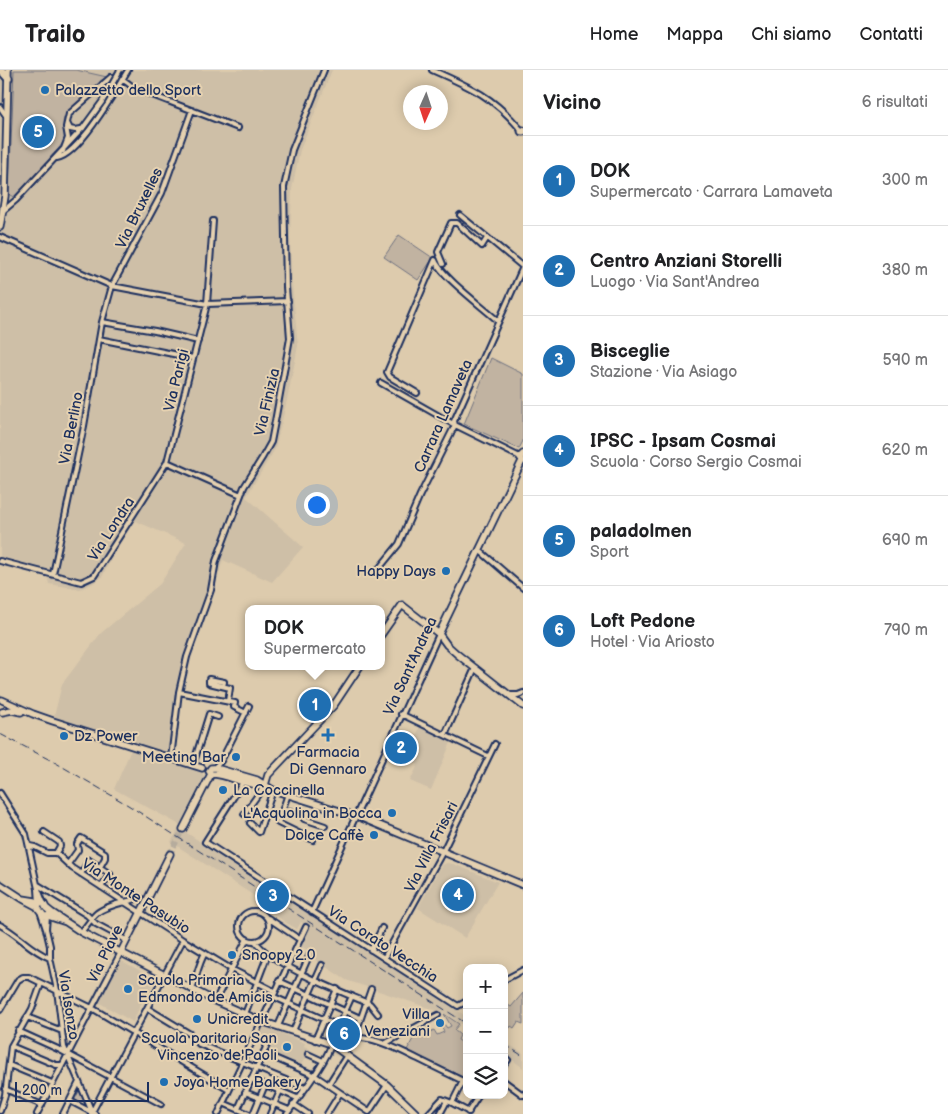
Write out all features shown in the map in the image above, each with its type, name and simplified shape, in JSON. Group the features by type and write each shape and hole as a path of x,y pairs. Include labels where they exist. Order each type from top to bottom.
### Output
{"highway":[{"path":"1,70 8,74"}],"street":[{"path":"2,211 16,200 83,128 102,102 120,70"},
{"path":"56,158 66,155 92,127 128,70"},
{"name":"Via Finizia","path":"171,758 179,692 187,657 211,590 216,561 241,495 271,442 290,338 286,287 284,187 292,150 324,70"},
{"path":"432,70 488,97 523,131"},
{"path":"0,227 4,196 8,74"},
{"path":"63,151 68,138 67,121 69,114 108,79 115,77 134,88 238,128"},
{"path":"0,107 7,117"},
{"name":"Via Bruxelles","path":"112,286 162,193 192,110"},
{"path":"67,121 70,129 83,128"},
{"path":"460,215 523,267"},
{"name":"Via Parigi","path":"167,462 207,304 213,221"},
{"path":"444,264 438,252 451,223 457,224 482,246 487,238"},
{"path":"0,237 112,286 207,304 288,301"},
{"path":"417,393 390,377 387,372 435,260 438,268 498,321"},
{"name":"Carrara Lamaveta","path":"377,571 398,544 455,425 454,421 523,267"},
{"name":"Via Berlino","path":"53,574 84,426 102,322 112,286"},
{"path":"102,322 198,341"},
{"path":"99,339 193,358"},
{"path":"381,383 455,425 522,458"},
{"name":"Via Sant'Andrea","path":"312,912 438,634 522,458"},
{"path":"167,462 241,495"},
{"name":"Via Londra","path":"0,561 81,582 94,576 167,462"},
{"path":"479,550 523,588"},
{"path":"385,629 402,605 438,634 447,645 509,695 522,699"},
{"path":"445,734 475,668"},
{"path":"244,814 265,785 268,775 334,705 357,670"},
{"path":"223,686 230,688 228,701"},
{"path":"179,692 228,701 234,703 234,707 246,714"},
{"path":"509,695 522,699"},
{"path":"1,699 33,714"},
{"path":"1,699 4,704 1,712"},
{"path":"183,829 249,706"},
{"path":"1,712 12,710 33,714 202,768 257,780 274,790 355,815 442,853 523,885"},
{"path":"193,765 209,714 218,717"},
{"path":"402,714 488,756"},
{"name":"Via Villa Frisari","path":"384,958 442,853 488,756 496,744"},
{"path":"214,771 243,782 265,785"},
{"name":"Via Corato Vecchia","path":"243,782 205,842 458,1006 463,1003"},
{"path":"250,823 259,832 274,790"},
{"name":"Via Isonzo","path":"0,793 26,834 30,846 40,906 50,946 50,958 64,1047 93,1113"},
{"path":"288,794 278,823 314,840"},
{"path":"283,809 303,815 304,819 325,826"},
{"path":"44,832 59,842 60,846 56,853"},
{"path":"68,864 78,850 77,844 81,838 104,853 105,858 100,867"},
{"name":"Via Monte Pasubio","path":"30,846 47,853 56,853 81,874 183,940 231,969 274,991"},
{"name":"Via Piave","path":"37,1114 170,854"},
{"path":"81,874 89,860 100,867 110,874 101,887"},
{"path":"0,884 24,899 35,901 49,915 66,922 81,932 215,1001 261,1021 331,1044 387,1085 413,1113"},
{"path":"38,887 87,915 96,924 126,940"},
{"path":"81,932 100,911 140,898"},
{"path":"266,917 269,926 263,938 255,941 247,939 240,931 240,920 253,911 262,914 299,939"},
{"name":"Via Isonzo","path":"46,928 49,915"},
{"path":"0,925 11,931 41,955 50,958"},
{"path":"218,1114 274,991 306,927"},
{"path":"371,950 382,928"},
{"path":"215,1001 247,939"},
{"path":"70,1101 93,1113 183,940"},
{"path":"255,941 260,948 286,966 370,1004 378,1014"},
{"path":"192,989 198,972 198,965 204,953"},
{"path":"245,1014 268,954"},
{"path":"278,1026 310,954"},
{"path":"293,1031 322,966"},
{"path":"508,978 523,970"},
{"path":"0,1010 18,980 23,976 29,977 92,1008 229,1090"},
{"path":"279,981 360,1018"},
{"path":"0,1111 11,1046 32,1009 41,984"},
{"path":"354,1038 371,989"},
{"path":"315,1040 337,990"},
{"path":"272,996 340,1027 352,996"},
{"path":"147,1008 190,1034 195,1040 305,1088"},
{"path":"386,1043 438,1015"},
{"path":"27,1017 62,1032"},
{"path":"18,1031 67,1054 161,1104"},
{"path":"246,1092 288,1112 323,1061 331,1044 340,1039 362,1037 386,1043 463,1081"},
{"path":"238,1109 267,1045"},
{"path":"11,1046 56,1065 62,1065"},
{"path":"263,1054 314,1075 368,1113 387,1085"},
{"path":"308,1054 323,1061"},
{"path":"328,1085 347,1055"},
{"path":"8,1065 52,1083"},
{"path":"251,1079 297,1098"},
{"path":"64,1114 80,1082"},
{"path":"508,1084 523,1095"},
{"path":"253,1114 265,1085"},
{"path":"452,1103 463,1085"},
{"path":"5,1089 42,1105"},
{"path":"270,1114 280,1091"},
{"path":"327,1114 340,1093"},
{"path":"428,1114 442,1098 468,1113 477,1099"},
{"path":"440,1114 447,1101"},
{"path":"224,1103 249,1114"},
{"path":"293,1104 308,1114"}],"shaded area":[{"path":"0,70 332,70 300,150 292,189 290,237 298,346 275,449 246,497 303,547 272,582 223,560 205,619 189,655 184,675 173,762 202,773 204,776 202,784 180,825 114,789 134,743 54,717 62,684 101,633 160,584 186,543 131,519 102,577 80,589 49,584 47,576 0,566"},
{"path":"14,70 76,70 107,77 100,81 66,114 63,121 64,139 62,145 13,197 9,194"},
{"path":"399,235 433,258 418,280 384,257"},
{"path":"491,358 523,374 523,441 519,449 464,424"},
{"path":"420,726 452,740 431,790 410,781 418,765 407,759"},
{"path":"179,828 360,944 463,1014 463,1025 444,1013 346,980 311,957 313,953 299,945 308,926 301,922 297,929 285,922 254,901 256,897 171,842"},
{"path":"447,863 498,882 465,938 418,908 442,865"},
{"name":"Scuola Primaria Edmondo de Amicis","path":"120,960 156,979 133,1022 98,1002"},
{"path":"523,993 523,1024 518,1022 514,1028 508,1027 508,1005 511,1007"},
{"path":"444,1014 459,1024 454,1030 460,1035 458,1040 463,1043 463,1077 407,1050 414,1037 407,1034 426,1024 430,1032 434,1030 437,1035 444,1032 441,1026 444,1024 447,1028 451,1026"},
{"name":"Scuola paritaria San Vincenzo de'Paoli","path":"263,1026 305,1043 304,1046 310,1049 300,1067 265,1053 269,1044 257,1039"},
{"path":"508,1044 523,1053 523,1068 508,1056"},
{"path":"80,1089 88,1107 74,1101"}],"tunnel":[{"path":"170,854 183,829"}],"railway":[{"path":"0,734 56,763 128,805 463,1021"},
{"path":"508,1047 523,1056"}],"place":[{"name":"Palazzetto dello Sport","path":"45,90"},
{"name":"paladolmen","path":"38,132"},
{"name":"Happy Days","path":"446,571"},
{"name":"DOK","path":"315,705"},
{"name":"Farmacia Di Gennaro","path":"328,735"},
{"name":"Dz Power","path":"64,736"},
{"name":"Centro Anziani Storelli","path":"401,748"},
{"name":"Meeting Bar","path":"236,757"},
{"name":"La Coccinella","path":"223,790"},
{"name":"L'Acquolina in Bocca","path":"392,813"},
{"name":"Dolce Caffè","path":"374,835"},
{"name":"IPSC - Ipsam Cosmai","path":"458,895"},
{"name":"Bisceglie","path":"273,896"},
{"name":"Snoopy 2.0","path":"232,955"},
{"name":"Scuola Primaria Edmondo de Amicis","path":"128,989"},
{"name":"Unicredit","path":"197,1019"},
{"name":"Villa Veneziani","path":"440,1023"},
{"name":"Loft Pedone","path":"344,1034"},
{"name":"Scuola paritaria San Vincenzo de'Paoli","path":"287,1047"},
{"name":"Joya Home Bakery","path":"164,1082"}]}
